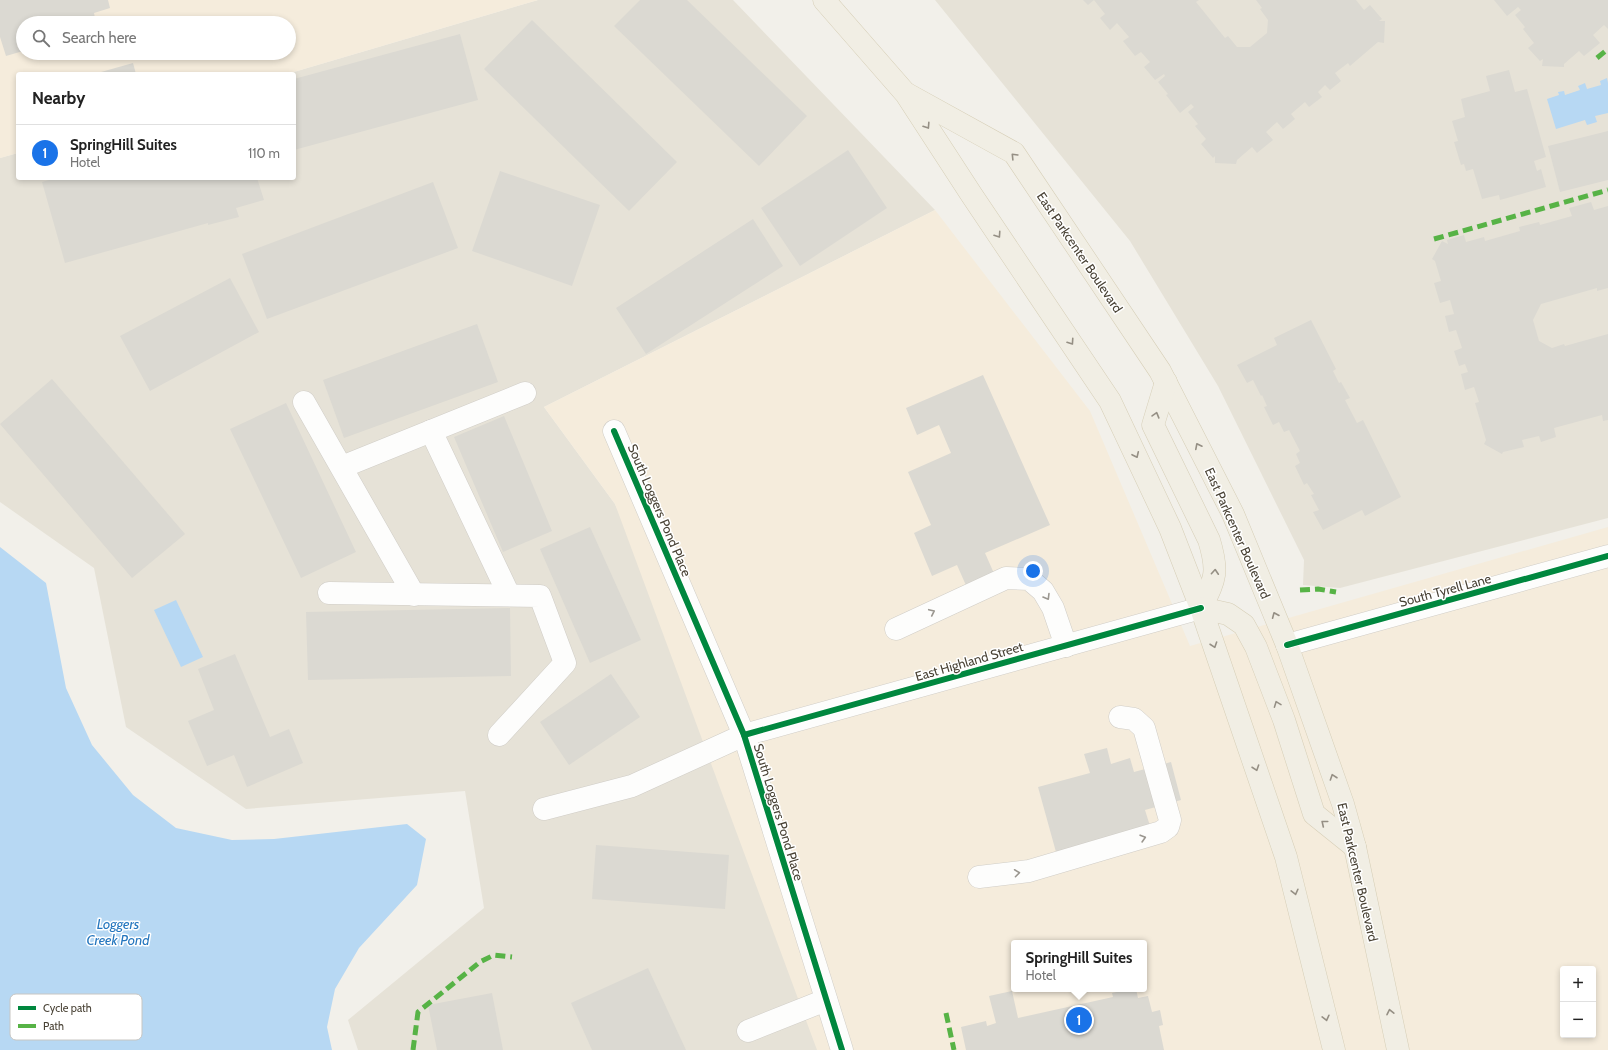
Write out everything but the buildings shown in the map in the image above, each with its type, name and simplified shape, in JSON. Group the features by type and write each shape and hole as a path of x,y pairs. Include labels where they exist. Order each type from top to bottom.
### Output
{"main road":[{"name":"East Parkcenter Boulevard","path":"824,0 906,94 971,194 1110,401 1170,528 1201,608 1286,857 1334,1050"},
{"name":"East Parkcenter Boulevard","path":"906,94 1014,153 1166,382 1233,514 1287,645 1343,804 1355,847 1398,1050"},
{"path":"1166,382 1153,425 1209,540 1215,560 1214,580 1201,608 1228,614 1244,625 1256,647 1284,720 1314,814 1355,847"}],"street":[{"path":"342,467 525,393"},
{"path":"304,402 414,595"},
{"path":"431,431 509,595"},
{"name":"South Loggers Pond Place","path":"614,431 744,735 842,1050"},
{"name":"South Tyrell Lane","path":"1287,645 1608,556"},
{"path":"896,628 1006,578 1029,579 1043,591 1053,608 1066,646"},
{"path":"329,593 540,596 566,663 499,735"},
{"name":"East Highland Street","path":"544,809 632,786 744,735 1201,608"},
{"path":"979,877 1029,871 1161,832 1168,827 1170,820 1144,728 1134,719 1120,717"},
{"path":"748,1031 826,1000"}],"shaded area":[{"path":"0,0 538,0 294,72 16,72 16,154 0,158"},
{"path":"538,0 733,0 935,210 544,407 615,504 745,797 820,1050 358,1050 348,1020 484,908 465,791 246,809 126,727 94,568 0,502 0,158 16,154 16,180 296,180 296,72 294,72"},
{"path":"935,0 1608,0 1608,518 1340,588 1303,585 1304,560 1218,386 1130,241"},
{"path":"935,210 1090,411 1190,646 1608,527 1608,1050 817,1050 615,504 544,407"}],"water":[{"path":"1607,78 1608,113 1595,116 1597,122 1587,125 1585,120 1556,129 1547,99 1559,95 1558,92 1564,91 1565,95 1580,90 1578,86 1585,83 1587,89 1601,85 1600,81"},
{"name":"Loggers Creek Pond","path":"0,547 46,583 66,688 92,745 133,795 176,828 232,840 274,839 407,824 426,839 417,885 359,948 335,989 327,1027 332,1050 0,1050"},
{"path":"176,600 203,657 181,667 154,610"}],"marked path":[{"path":"1597,58 1608,49"},
{"path":"1434,239 1608,190"},
{"path":"1300,590 1318,589 1336,592"},
{"path":"413,1050 418,1012 480,962 494,955 512,957"},
{"path":"946,1013 954,1050"}],"cycle path":[{"path":"614,431 744,735 842,1050"},
{"path":"1287,645 1608,556"},
{"path":"744,735 1201,608"}],"place":[{"name":"SpringHill Suites","path":"1079,1020"}]}
